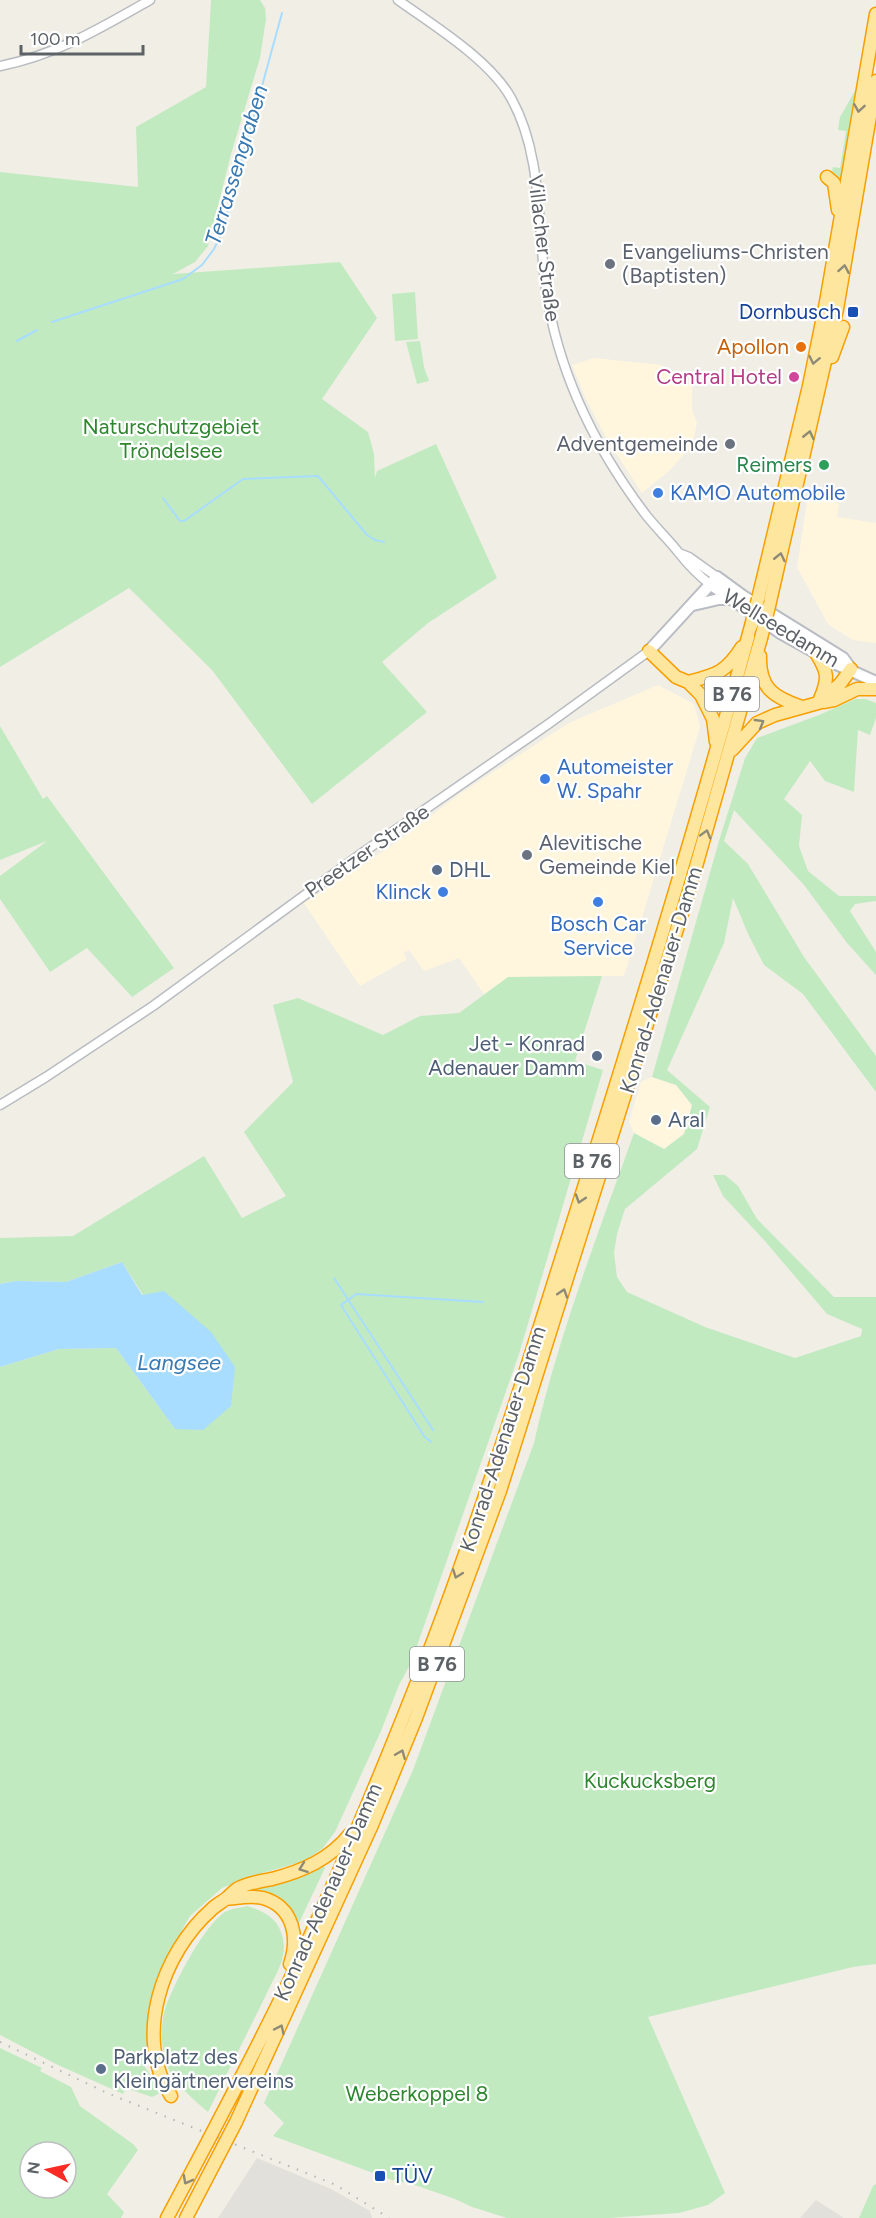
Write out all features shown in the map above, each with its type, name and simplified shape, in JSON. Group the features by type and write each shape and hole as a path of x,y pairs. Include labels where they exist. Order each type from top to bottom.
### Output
{"highway":[{"path":"839,232 876,14"},
{"name":"B 76","path":"754,633 824,368 842,285 876,81"},
{"path":"827,177 833,180 836,188 839,232"},
{"name":"B 76","path":"764,602 839,232"},
{"path":"824,368 834,354 843,327"},
{"path":"688,682 709,678 721,672 754,633"},
{"path":"754,633 760,673 767,688 781,699 801,707"},
{"name":"Konrad-Adenauer-Damm","path":"186,2218 236,2122 372,1825 416,1718 504,1481 678,930 729,753 754,633"},
{"name":"Konrad-Adenauer-Damm","path":"167,2218 285,1989 362,1817 433,1641 492,1474 644,996 754,633"},
{"path":"649,651 676,677 688,682 700,695 711,712 716,731 716,754"},
{"path":"816,653 827,671 826,686 818,703"},
{"path":"818,703 840,684 851,669"},
{"path":"729,753 758,723 801,707 834,700 857,689 876,689"},
{"name":"B 76","path":"171,2096 159,2072 154,2051 153,2024 159,1996 171,1966 187,1938 212,1909 243,1886 286,1875 327,1858 341,1845 362,1817"},
{"name":"B 76","path":"225,1899 262,1898 278,1905 287,1915 294,1929 295,1945 285,1989"}],"main road":[{"name":"Wellseedamm","path":"714,581 730,599 782,634 834,663 876,682"},
{"name":"Wellseedamm","path":"714,581 843,658 851,669"},
{"name":"Preetzer Straße","path":"649,651 714,581"},
{"path":"693,605 718,599 730,599"}],"street":[{"path":"0,66 43,55 63,47 150,0"},
{"name":"Villacher Straße","path":"398,0 458,43 486,68 510,97 529,141 546,291 554,330 573,392 609,462 646,515 684,562 714,581"},
{"name":"Preetzer Straße","path":"0,1105 153,1006 365,851 649,651"}],"shaded area":[{"path":"594,358 661,365 673,371 673,375 692,385 692,410 697,423 692,445 671,469 642,493 607,439 586,399 572,365"},
{"path":"808,496 839,503 837,517 876,523 876,643 853,640 828,624 797,567"},
{"path":"658,685 694,704 700,727 624,976 509,977 484,994 459,958 424,971 409,950 404,953 406,960 360,986 304,903 394,844 461,793 569,723"},
{"path":"652,1077 676,1085 692,1105 684,1134 664,1149 634,1133 629,1121 641,1082"},
{"path":"257,2158 331,2189 370,2211 372,2218 218,2218"},
{"path":"816,2200 844,2218 800,2218"}],"green space":[{"name":"Naturschutzgebiet Tröndelsee","path":"211,0 260,0 265,8 266,19 260,58 231,154 208,246 195,262 173,274 340,262 377,318 322,399 368,432 374,454 375,478 377,471 436,444 497,578 428,623 382,662 427,712 312,804 212,670 129,588 0,667 0,172 138,187 136,127 206,87"},
{"path":"856,89 841,190 832,171 833,167 840,168 846,131 838,130 840,117"},
{"path":"415,292 418,339 395,341 392,294"},
{"path":"420,341 424,367 429,381 417,384 406,342"},
{"name":"Kuckucksberg","path":"855,699 866,699 876,703 876,718 870,735 858,730 854,792 825,781 810,761 784,799 802,815 799,846 808,871 839,896 876,896 876,901 855,904 850,911 876,952 876,975 847,943 804,885 734,810 724,841 748,864 804,957 876,1056 876,1092 803,994 764,965 733,898 724,943 667,1070 710,1107 697,1149 625,1209 614,1253 617,1277 627,1292 705,1327 795,1358 861,1336 862,1329 827,1314 723,1196 713,1175 725,1175 738,1186 757,1219 834,1297 876,1297 876,1964 853,1967 648,2017 725,2193 708,2205 679,2213 609,2218 507,2218 412,2184 392,2180 273,2136 284,2123 264,2103 413,1770 534,1443 566,1326 634,1133 664,1149 684,1134 692,1105 676,1085 652,1077 745,758 757,738"},
{"path":"0,726 43,799 47,796 174,968 132,997 87,948 50,972 0,899 0,876 47,841 0,860"},
{"path":"602,976 575,1061 603,1070 519,1354 411,1663 399,1685 381,1731 335,1832 322,1849 304,1861 249,1877 222,1888 190,1916 166,1958 150,2002 145,2067 162,2092 152,2097 126,2088 123,2094 58,2065 0,2035 0,1367 59,1349 116,1348 175,1429 143,1295 122,1262 66,1282 16,1281 0,1284 0,1238 73,1236 204,1156 242,1218 286,1196 244,1132 293,1082 273,1005 298,998 383,1035 420,1016 459,1013 508,977"},
{"path":"324,1866 298,1925 284,1904 252,1890 299,1877"},
{"path":"247,1906 268,1915 278,1925 284,1947 282,1960 208,2112 181,2087 166,2064 162,2038 164,2014 182,1971 208,1929 225,1912"},
{"path":"0,2048 42,2068 40,2071 71,2087 80,2106 138,2150 107,2194 124,2212 121,2218 0,2218"},
{"path":"876,2184 876,2218 859,2218 873,2186"}],"water":[{"name":"Langsee","path":"122,1262 142,1295 164,1291 211,1332 235,1367 231,1406 203,1430 175,1429 116,1348 59,1349 0,1367 0,1284 16,1281 66,1282"}],"waterway":[{"name":"Terrassengraben","path":"52,322 183,279 202,265 214,249 222,232 282,13"},
{"name":"Terrassengraben","path":"17,341 37,330"},
{"path":"163,498 180,521 184,521 243,479 318,476 367,535 384,542"},
{"path":"334,1278 433,1430"},
{"path":"431,1442 424,1436 341,1305 356,1294 483,1302"}],"railway":[{"path":"0,2042 107,2093 336,2185 389,2218"}],"place":[{"name":"Evangeliums-Christen (Baptisten)","path":"610,264"},
{"name":"Dornbusch","path":"853,312"},
{"name":"Apollon","path":"801,347"},
{"name":"Central Hotel","path":"794,377"},
{"name":"Adventgemeinde","path":"730,444"},
{"name":"Reimers","path":"824,465"},
{"name":"KAMO Automobile","path":"658,493"},
{"name":"Automeister W. Spahr","path":"545,779"},
{"name":"Alevitische Gemeinde Kiel","path":"527,855"},
{"name":"DHL","path":"437,870"},
{"name":"Klinck","path":"443,892"},
{"name":"Bosch Car Service","path":"598,902"},
{"name":"Jet - Konrad Adenauer Damm","path":"597,1056"},
{"name":"Aral","path":"656,1120"},
{"name":"Parkplatz des Kleingärtnervereins","path":"101,2069"},
{"name":"TÜV","path":"380,2176"}],"park label":[{"name":"Weberkoppel 8","path":"417,2094"}]}
